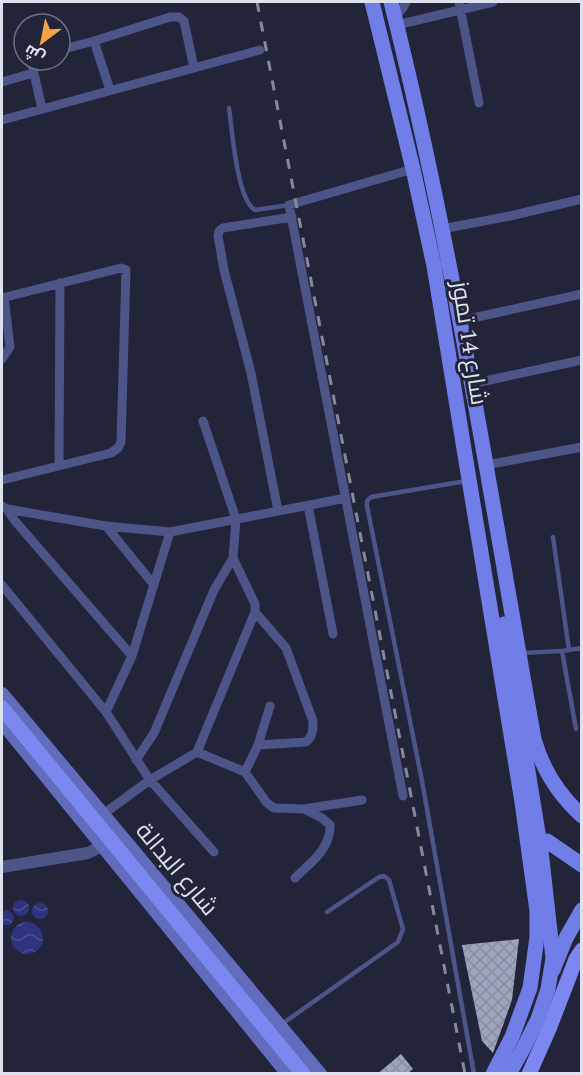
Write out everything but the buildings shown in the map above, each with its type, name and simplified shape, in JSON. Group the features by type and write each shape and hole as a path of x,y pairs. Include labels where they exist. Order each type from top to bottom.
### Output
{"highway":[{"path":"2,708 95,815 303,1074"},
{"path":"531,1072 576,959 582,950"}],"main road":[{"name":"شارع 14 تموز","path":"372,2 434,266 522,802"},
{"name":"شارع 14 تموز","path":"391,2 442,229 537,752 568,802 582,816"},
{"path":"474,403 471,423 472,453 504,624 541,851 552,939 550,976"},
{"path":"505,695 513,689 520,688 525,692"},
{"name":"شارع البدالة","path":"2,694 95,815 320,1074"},
{"name":"شارع البدالة","path":"2,722 288,1074"},
{"path":"522,802 530,821"},
{"path":"493,1074 512,1037 530,988 536,954 537,911 522,802"},
{"path":"547,841 582,865"},
{"path":"509,1074 524,1049 537,1019 550,976 566,938 582,910"}],"street":[{"path":"395,21 406,2"},
{"path":"395,21 460,5 493,2"},
{"path":"460,5 479,103"},
{"path":"72,47 170,17 179,17 184,21 194,68"},
{"path":"94,41 110,90"},
{"path":"2,120 260,50"},
{"path":"2,82 33,73 42,109"},
{"path":"403,796 289,205 413,169"},
{"path":"442,229 582,200"},
{"path":"278,511 251,372 224,270 218,236 219,231 223,228 292,217"},
{"path":"2,359 10,347 3,297 121,268 126,270 121,442 118,448 111,453 2,480"},
{"path":"59,465 60,283"},
{"path":"459,321 582,294"},
{"path":"471,384 582,360"},
{"path":"136,760 154,733 214,590 233,558 236,519 203,422"},
{"path":"486,465 582,447"},
{"path":"4,508 106,526 170,532 346,498"},
{"path":"308,505 333,634"},
{"path":"4,508 132,656"},
{"path":"106,526 154,585"},
{"path":"106,712 132,656 170,532"},
{"path":"95,815 196,752 255,612 255,604 233,558"},
{"path":"2,585 106,712 150,780 214,852"},
{"path":"255,612 286,648 313,721 312,737 306,742 258,746"},
{"path":"245,772 258,746 270,706"},
{"path":"196,752 245,772 267,803 274,808 304,809 362,800"},
{"path":"295,878 323,851 331,836 330,825 304,809"},
{"path":"2,867 88,853 102,846"}],"lane":[{"path":"229,108 235,160 246,202 255,210 289,205"},
{"path":"470,480 371,497 367,501 367,506 422,781 474,1074"},
{"path":"553,537 569,650"},
{"path":"519,653 582,648"},
{"path":"562,651 576,729"},
{"path":"280,1026 398,942 402,935 403,929 389,879 384,876 379,877 327,912"}],"water":[{"path":"18,900 24,900 29,908 27,914 18,916 13,911 13,905"},
{"path":"37,903 43,903 48,911 46,917 37,919 32,914 32,908"},
{"path":"8,910 13,914 14,920 10,925 2,925 2,911"},
{"path":"27,922 38,927 43,938 38,949 27,954 16,949 11,938 16,927"}],"railway":[{"path":"257,2 465,1074"}]}
